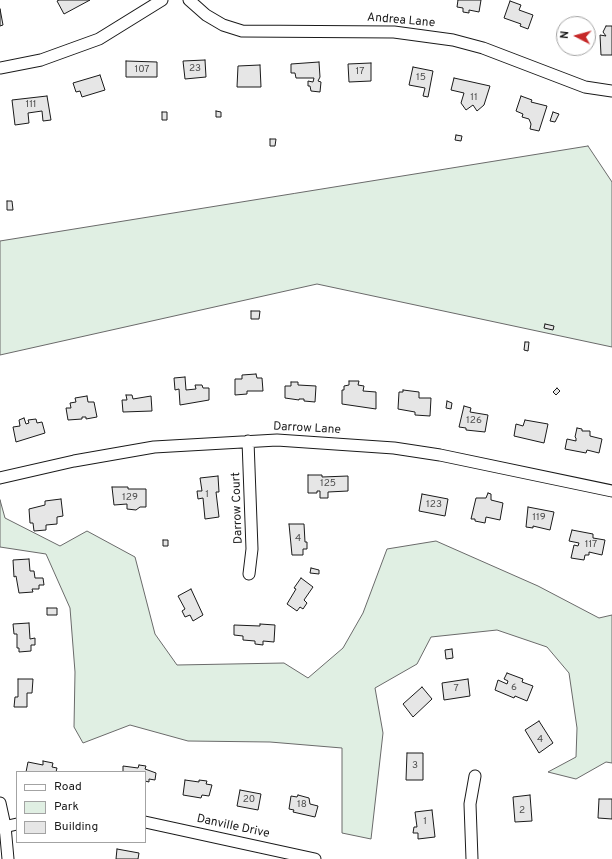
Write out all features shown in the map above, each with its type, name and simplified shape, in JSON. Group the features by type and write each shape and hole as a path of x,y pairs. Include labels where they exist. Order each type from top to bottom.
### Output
{"street":[{"path":"0,68 41,60 99,40 162,0"},
{"name":"Andrea Lane","path":"189,0 206,15 223,25 242,31 367,31 422,35 453,40 482,48 585,87 612,91"},
{"name":"Darrow Lane","path":"0,478 74,461 154,447 248,441 313,441 394,448 440,455 612,491"},
{"name":"Darrow Court","path":"248,441 252,549 249,574"},
{"path":"472,859 470,804 475,776"},
{"path":"0,803 8,859"},
{"name":"Danville Drive","path":"146,822 315,859"},
{"path":"3,827 16,824"}],"green space":[{"path":"588,146 612,182 612,347 317,284 0,355 0,241"},
{"path":"0,500 5,518 60,546 87,531 135,557 155,634 177,665 284,663 308,678 343,648 363,613 387,549 436,541 538,586 599,618 612,615 612,763 606,762 576,779 548,772 576,757 577,728 569,673 547,647 497,630 431,637 417,664 375,688 383,733 371,839 342,833 342,748 270,742 188,741 130,725 83,743 74,727 75,672 70,608 46,554 0,547"}],"building":[{"path":"90,0 64,14 57,1"},
{"path":"458,0 481,0 479,12 469,10 469,13 463,12 463,8 457,7"},
{"path":"510,1 521,5 519,10 533,15 528,29 520,26 521,24 504,18"},
{"path":"0,9 3,25 0,26"},
{"path":"606,26 612,26 612,55 601,55 600,35 606,36 603,32"},
{"path":"205,60 206,77 185,79 183,61"},
{"path":"126,61 157,62 157,77 126,77"},
{"path":"319,62 320,77 318,81 321,82 320,92 311,91 310,86 308,86 308,81 313,82 314,78 296,78 295,73 291,73 291,64"},
{"path":"371,63 371,81 349,82 348,64"},
{"path":"260,65 261,87 237,87 238,66"},
{"path":"413,67 433,71 428,97 423,96 425,88 409,85"},
{"path":"100,75 105,90 82,97 80,91 76,92 73,83"},
{"path":"454,78 490,86 484,105 477,111 473,105 466,110 461,103 464,93 451,90"},
{"path":"47,96 51,120 43,121 42,111 28,113 29,123 15,125 12,100"},
{"path":"521,96 532,100 531,102 547,106 539,131 530,129 531,124 529,119 522,117 523,114 516,111"},
{"path":"216,111 221,112 221,117 216,117"},
{"path":"162,112 167,112 167,120 162,120"},
{"path":"553,112 559,114 555,122 550,121"},
{"path":"456,135 462,136 461,141 455,140"},
{"path":"270,139 276,139 275,146 270,146"},
{"path":"7,201 12,201 13,210 7,210"},
{"path":"251,311 260,311 259,319 251,319"},
{"path":"545,324 554,326 553,330 544,328"},
{"path":"525,342 529,342 528,351 524,350"},
{"path":"256,374 257,378 262,378 263,391 247,391 247,394 235,395 235,379 242,379 242,375"},
{"path":"185,377 186,390 196,389 195,385 202,385 203,388 209,388 209,400 180,405 179,389 175,390 174,378"},
{"path":"349,381 359,381 358,385 364,386 363,391 376,392 376,409 342,404 342,390 344,390 344,386 349,385"},
{"path":"291,382 298,382 298,385 316,386 315,402 304,401 304,399 299,400 285,398 285,386 291,386"},
{"path":"557,388 560,391 556,395 553,392"},
{"path":"403,390 419,392 419,398 431,398 430,416 415,415 415,412 398,409 399,392 403,392"},
{"path":"126,395 132,395 133,399 151,396 152,411 123,412 122,400 127,400"},
{"path":"87,396 88,402 94,402 97,417 86,419 86,417 82,417 82,419 68,420 66,408 71,408 70,403 76,402 75,398"},
{"path":"447,401 452,403 451,409 446,408"},
{"path":"464,406 471,408 470,412 488,415 485,432 466,430 466,428 459,427"},
{"path":"24,418 26,424 29,423 28,420 36,419 37,423 42,422 45,433 16,442 13,427 20,426 19,420"},
{"path":"525,420 548,424 544,443 514,436 516,424 523,426"},
{"path":"577,428 582,429 582,431 590,431 590,436 602,439 599,453 587,450 586,453 565,449 567,439 576,441 575,437"},
{"path":"308,475 322,475 322,477 348,476 348,491 328,492 328,498 320,498 320,491 317,491 317,493 308,493"},
{"path":"218,476 219,492 216,492 219,517 205,519 203,498 198,499 197,491 202,491 200,478"},
{"path":"112,487 146,489 146,507 140,507 136,510 127,509 127,504 114,505"},
{"path":"488,493 491,494 491,500 503,503 500,520 486,517 485,523 471,519 476,498 486,498"},
{"path":"422,494 448,499 445,516 419,511"},
{"path":"61,499 63,516 57,517 57,524 46,525 46,530 34,531 33,523 30,523 29,509 45,505 45,501"},
{"path":"528,507 554,512 550,530 533,526 533,528 526,527"},
{"path":"289,524 304,524 307,549 303,549 303,555 292,555"},
{"path":"572,530 593,534 593,538 605,540 602,555 589,552 589,555 585,555 584,560 571,558 574,545 578,546 579,543 569,541"},
{"path":"163,540 168,540 168,546 163,546"},
{"path":"29,559 30,571 34,571 35,578 43,578 44,585 39,585 39,589 32,589 33,592 19,593 16,576 14,577 13,560"},
{"path":"311,568 319,570 319,574 310,573"},
{"path":"301,578 313,587 304,600 307,603 303,609 300,607 297,611 287,604 296,589 294,588"},
{"path":"191,589 203,615 193,621 190,615 185,617 182,611 185,609 178,596"},
{"path":"47,608 57,608 57,615 47,615"},
{"path":"29,623 30,639 35,638 35,645 31,645 31,651 19,652 19,648 17,648 17,634 14,634 13,624"},
{"path":"260,624 275,625 274,642 263,641 263,645 255,644 255,641 243,640 243,636 234,635 234,625 260,626"},
{"path":"452,649 453,658 446,659 445,650"},
{"path":"507,673 523,679 522,682 533,686 527,701 515,696 514,698 495,690 498,680 507,684 508,681 504,679"},
{"path":"18,679 33,679 32,693 27,693 27,707 14,707 15,697 18,697"},
{"path":"468,679 470,696 444,700 442,683"},
{"path":"422,687 432,699 413,717 403,704"},
{"path":"539,721 553,743 539,753 525,730"},
{"path":"407,753 423,753 423,780 406,780"},
{"path":"43,761 53,763 52,767 57,768 56,771 26,771 28,762 43,765"},
{"path":"139,765 146,766 145,769 156,773 155,780 149,779 149,782 146,781 146,771 123,771 123,766 138,768"},
{"path":"185,780 199,782 199,780 207,781 206,784 212,785 209,796 202,795 201,798 183,795"},
{"path":"240,790 261,794 258,810 237,806"},
{"path":"298,795 309,798 310,804 318,806 315,817 293,812 294,810 289,809 291,796 297,797"},
{"path":"530,795 532,821 515,822 513,797"},
{"path":"599,799 612,799 612,819 598,818"},
{"path":"432,810 435,837 418,839 418,833 413,833 414,827 417,827 415,812"},
{"path":"117,849 139,853 138,859 116,859"}]}
